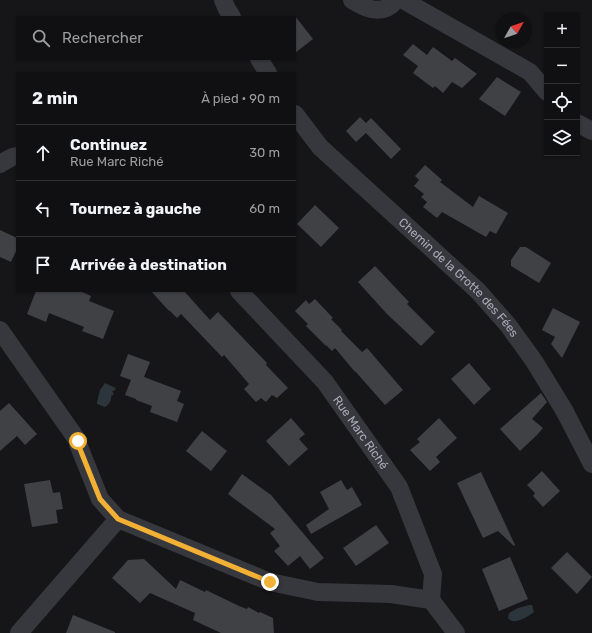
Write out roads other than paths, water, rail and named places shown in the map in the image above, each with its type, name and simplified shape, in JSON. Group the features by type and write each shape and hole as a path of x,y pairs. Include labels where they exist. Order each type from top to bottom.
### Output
{"street":[{"path":"223,0 231,16"},
{"path":"352,0 362,7 373,10 384,9 396,0"},
{"path":"403,0 530,72 544,88"},
{"path":"259,60 267,72"},
{"name":"Chemin de la Grotte des Fées","path":"296,115 320,147 478,291 508,325 534,361 564,410 592,464"},
{"path":"580,125 592,131"},
{"path":"0,164 16,156"},
{"name":"Rue Marc Riché","path":"240,292 324,382 399,487 433,574 431,600"},
{"path":"0,330 78,441 100,499 118,519 270,582 318,592 390,594 431,600 456,633"},
{"path":"19,633 118,519"}]}
